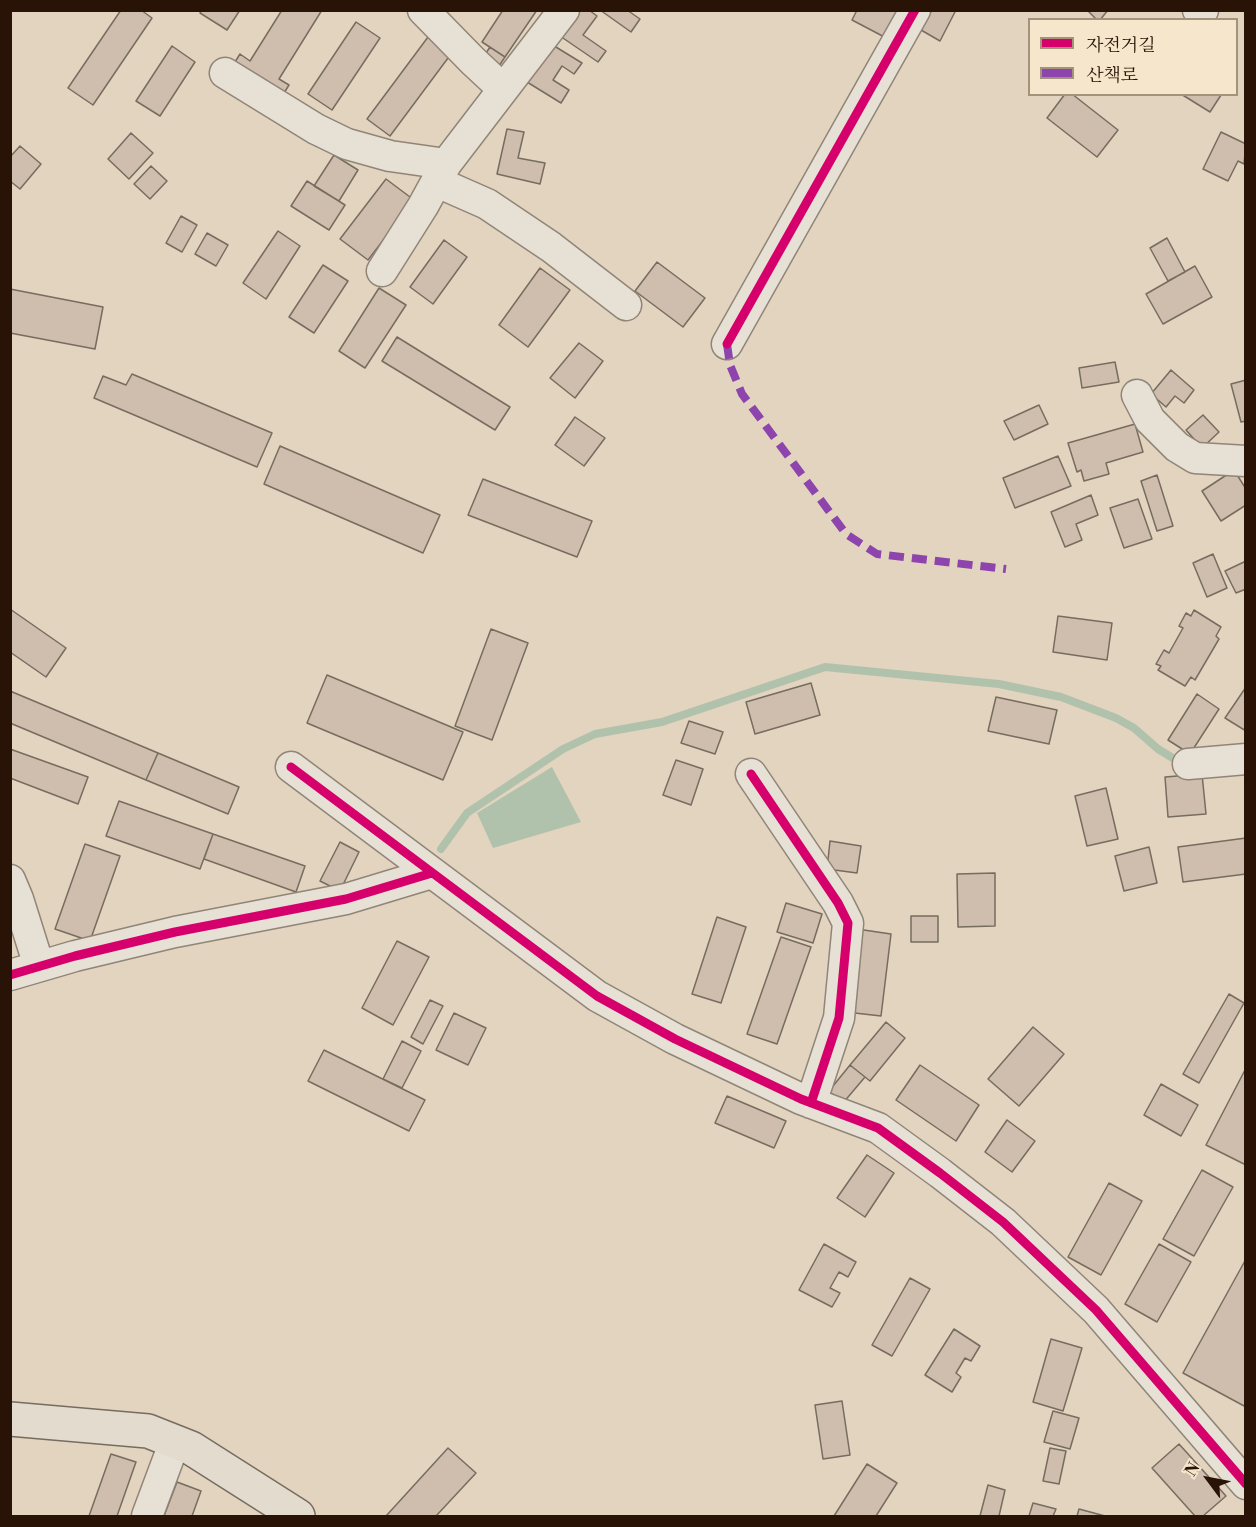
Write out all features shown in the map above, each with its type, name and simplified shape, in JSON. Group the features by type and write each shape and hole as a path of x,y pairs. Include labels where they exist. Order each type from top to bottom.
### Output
{"main road":[{"path":"10,1419 148,1431 191,1448 297,1516"}],"street":[{"path":"423,10 503,89"},
{"path":"382,271 442,173 564,10"},
{"path":"728,344 915,10"},
{"path":"225,73 316,129 347,144 442,173 551,247 626,305"},
{"path":"1137,395 1150,420 1186,453 1195,458 1245,461"},
{"path":"1188,764 1245,759"},
{"path":"291,767 597,996 675,1039 810,1103 878,1128 1003,1222 1096,1310 1245,1484"},
{"path":"751,774 838,903 848,923 839,1018 810,1103"},
{"path":"10,975 175,932 346,899 432,873"},
{"path":"10,880 39,966"},
{"path":"147,1516 175,1441"}],"shaded area":[{"path":"552,767 581,822 493,848 477,813"}],"building":[{"path":"121,10 141,10 152,18 93,105 68,88"},
{"path":"202,10 240,10 227,30 200,13"},
{"path":"282,10 322,10 279,79 289,85 279,101 230,70 240,54 250,61"},
{"path":"503,10 537,10 505,57 482,42"},
{"path":"577,10 589,10 597,16 583,35 606,51 598,62 560,36"},
{"path":"600,10 627,10 640,19 631,32"},
{"path":"857,10 908,10 892,41 852,20"},
{"path":"932,10 956,10 940,41 921,30"},
{"path":"1087,10 1108,10 1102,18 1095,18"},
{"path":"356,22 380,38 332,110 308,94"},
{"path":"431,33 454,50 390,136 367,119"},
{"path":"551,44 582,63 574,74 562,66 553,80 569,90 561,103 527,82"},
{"path":"172,46 195,62 160,116 136,101"},
{"path":"490,47 505,57 495,72 480,62"},
{"path":"1064,96 1075,96 1118,130 1097,157 1047,118"},
{"path":"1184,96 1220,96 1210,112"},
{"path":"507,129 524,132 518,158 545,163 540,184 497,174"},
{"path":"1221,132 1246,144 1244,164 1238,161 1228,181 1203,169"},
{"path":"131,133 153,153 129,179 108,159"},
{"path":"20,146 41,164 20,189 10,181 10,157"},
{"path":"334,155 358,170 339,201 314,186"},
{"path":"151,166 167,181 150,199 134,184"},
{"path":"386,179 414,200 368,260 340,239"},
{"path":"307,181 345,205 329,230 291,206"},
{"path":"181,216 197,225 182,252 166,243"},
{"path":"278,231 300,246 266,299 243,283"},
{"path":"207,233 228,245 216,266 195,254"},
{"path":"1167,238 1185,272 1168,281 1150,248"},
{"path":"444,240 467,257 433,304 410,287"},
{"path":"657,262 705,298 683,327 635,291"},
{"path":"323,265 348,281 314,333 289,317"},
{"path":"1195,266 1212,297 1163,324 1146,294"},
{"path":"540,268 570,290 528,347 499,325"},
{"path":"379,288 406,305 365,368 339,351"},
{"path":"10,289 103,307 95,349 10,333"},
{"path":"397,337 510,407 495,430 382,361"},
{"path":"579,343 603,361 575,398 550,378"},
{"path":"1115,362 1119,382 1082,388 1079,368"},
{"path":"1171,370 1194,390 1184,403 1175,396 1166,407 1151,394"},
{"path":"132,374 272,433 257,467 94,398 103,376 126,385"},
{"path":"1246,380 1246,421 1241,422 1231,384"},
{"path":"1039,405 1048,424 1014,440 1004,421"},
{"path":"1203,415 1219,432 1202,448 1186,430"},
{"path":"575,417 605,438 584,466 555,445"},
{"path":"1135,424 1143,452 1106,463 1109,474 1084,481 1081,470 1077,472 1068,443"},
{"path":"280,446 440,515 423,553 264,484"},
{"path":"1058,456 1071,486 1015,508 1003,478"},
{"path":"1234,470 1246,489 1246,505 1221,521 1202,491"},
{"path":"1157,475 1173,526 1157,531 1141,481"},
{"path":"483,479 592,521 577,557 468,515"},
{"path":"1091,495 1098,515 1076,524 1082,540 1065,547 1051,512"},
{"path":"1138,499 1152,539 1124,548 1110,508"},
{"path":"1213,554 1227,588 1207,597 1193,563"},
{"path":"1246,561 1246,589 1236,593 1225,571"},
{"path":"10,609 66,648 46,677 10,652"},
{"path":"1194,610 1221,627 1216,636 1219,639 1195,680 1191,677 1185,686 1158,670 1161,666 1156,664 1164,650 1169,653 1183,628 1179,626 1186,613 1191,616"},
{"path":"1058,616 1112,623 1107,660 1053,652"},
{"path":"491,629 528,643 492,740 455,726"},
{"path":"327,675 463,732 443,780 307,723"},
{"path":"811,683 820,715 755,734 746,702"},
{"path":"1246,687 1246,731 1225,718"},
{"path":"10,691 158,753 146,780 10,723"},
{"path":"1197,694 1219,709 1190,754 1168,740"},
{"path":"996,697 1057,710 1049,744 988,731"},
{"path":"689,721 723,732 715,754 681,743"},
{"path":"10,749 88,777 78,804 10,778"},
{"path":"158,753 239,787 228,814 146,780"},
{"path":"676,760 703,769 691,805 663,795"},
{"path":"1202,774 1206,814 1168,817 1165,777"},
{"path":"1106,788 1118,839 1087,846 1075,796"},
{"path":"119,801 213,834 200,869 106,836"},
{"path":"213,834 305,866 296,892 204,859"},
{"path":"1246,838 1246,874 1183,882 1178,847"},
{"path":"830,841 861,846 857,873 827,869"},
{"path":"340,842 359,852 340,891 320,881"},
{"path":"85,844 120,856 90,941 55,929"},
{"path":"1149,847 1157,883 1124,891 1115,856"},
{"path":"995,873 995,926 958,927 957,874"},
{"path":"786,903 822,914 813,943 777,932"},
{"path":"911,916 938,916 938,942 911,942"},
{"path":"717,917 746,927 721,1003 692,994"},
{"path":"857,929 891,934 881,1016 846,1012"},
{"path":"781,937 811,947 777,1044 747,1034"},
{"path":"397,941 429,957 393,1025 362,1008"},
{"path":"1229,994 1244,1003 1199,1083 1183,1074"},
{"path":"430,1000 443,1006 423,1044 411,1037"},
{"path":"454,1013 486,1028 468,1065 436,1050"},
{"path":"886,1022 905,1038 870,1081 850,1065"},
{"path":"1033,1027 1064,1054 1019,1106 988,1079"},
{"path":"402,1041 421,1051 402,1088 383,1079"},
{"path":"324,1050 425,1100 409,1131 308,1081"},
{"path":"850,1065 865,1077 843,1103 829,1091"},
{"path":"920,1065 979,1105 956,1141 896,1100"},
{"path":"1246,1068 1246,1165 1206,1145"},
{"path":"1161,1084 1198,1105 1181,1136 1144,1115"},
{"path":"727,1096 786,1121 774,1148 715,1123"},
{"path":"1007,1120 1035,1141 1012,1172 985,1152"},
{"path":"867,1155 894,1173 865,1217 837,1198"},
{"path":"1202,1170 1233,1187 1194,1256 1163,1239"},
{"path":"1109,1183 1142,1201 1101,1275 1068,1257"},
{"path":"824,1244 856,1262 848,1277 839,1272 830,1288 840,1293 832,1307 799,1290"},
{"path":"1159,1244 1191,1262 1157,1322 1125,1304"},
{"path":"1246,1259 1246,1407 1183,1373"},
{"path":"910,1278 930,1289 892,1356 872,1345"},
{"path":"954,1329 980,1346 971,1361 965,1358 956,1373 961,1377 952,1392 925,1375"},
{"path":"1051,1339 1082,1348 1063,1411 1033,1402"},
{"path":"842,1401 850,1455 823,1459 815,1405"},
{"path":"1053,1411 1079,1418 1070,1449 1044,1442"},
{"path":"1179,1444 1226,1496 1203,1516 1195,1516 1152,1468"},
{"path":"448,1448 476,1473 436,1516 386,1516"},
{"path":"1050,1448 1066,1451 1059,1484 1043,1481"},
{"path":"111,1454 136,1462 117,1516 89,1516"},
{"path":"867,1464 897,1483 876,1516 834,1516"},
{"path":"177,1482 201,1491 192,1516 164,1516"},
{"path":"988,1485 1005,1490 999,1516 980,1516"},
{"path":"1033,1503 1056,1509 1053,1516 1029,1516"},
{"path":"1079,1509 1105,1516 1077,1516"}],"waterway":[{"path":"441,849 467,813 563,749 595,734 662,722 825,667 999,684 1061,697 1116,718 1134,728 1158,749 1176,760 1185,759"}],"marked path":[{"path":"727,344 730,365 742,394 846,534 877,554 1006,569"}],"cycle path":[{"path":"727,344 915,10"},
{"path":"291,767 597,996 675,1039 801,1099 878,1128 940,1173 1003,1222 1096,1310 1246,1484"},
{"path":"751,774 838,903 848,923 839,1018 811,1103"},
{"path":"10,975 75,956 175,932 346,899 432,873"}]}
